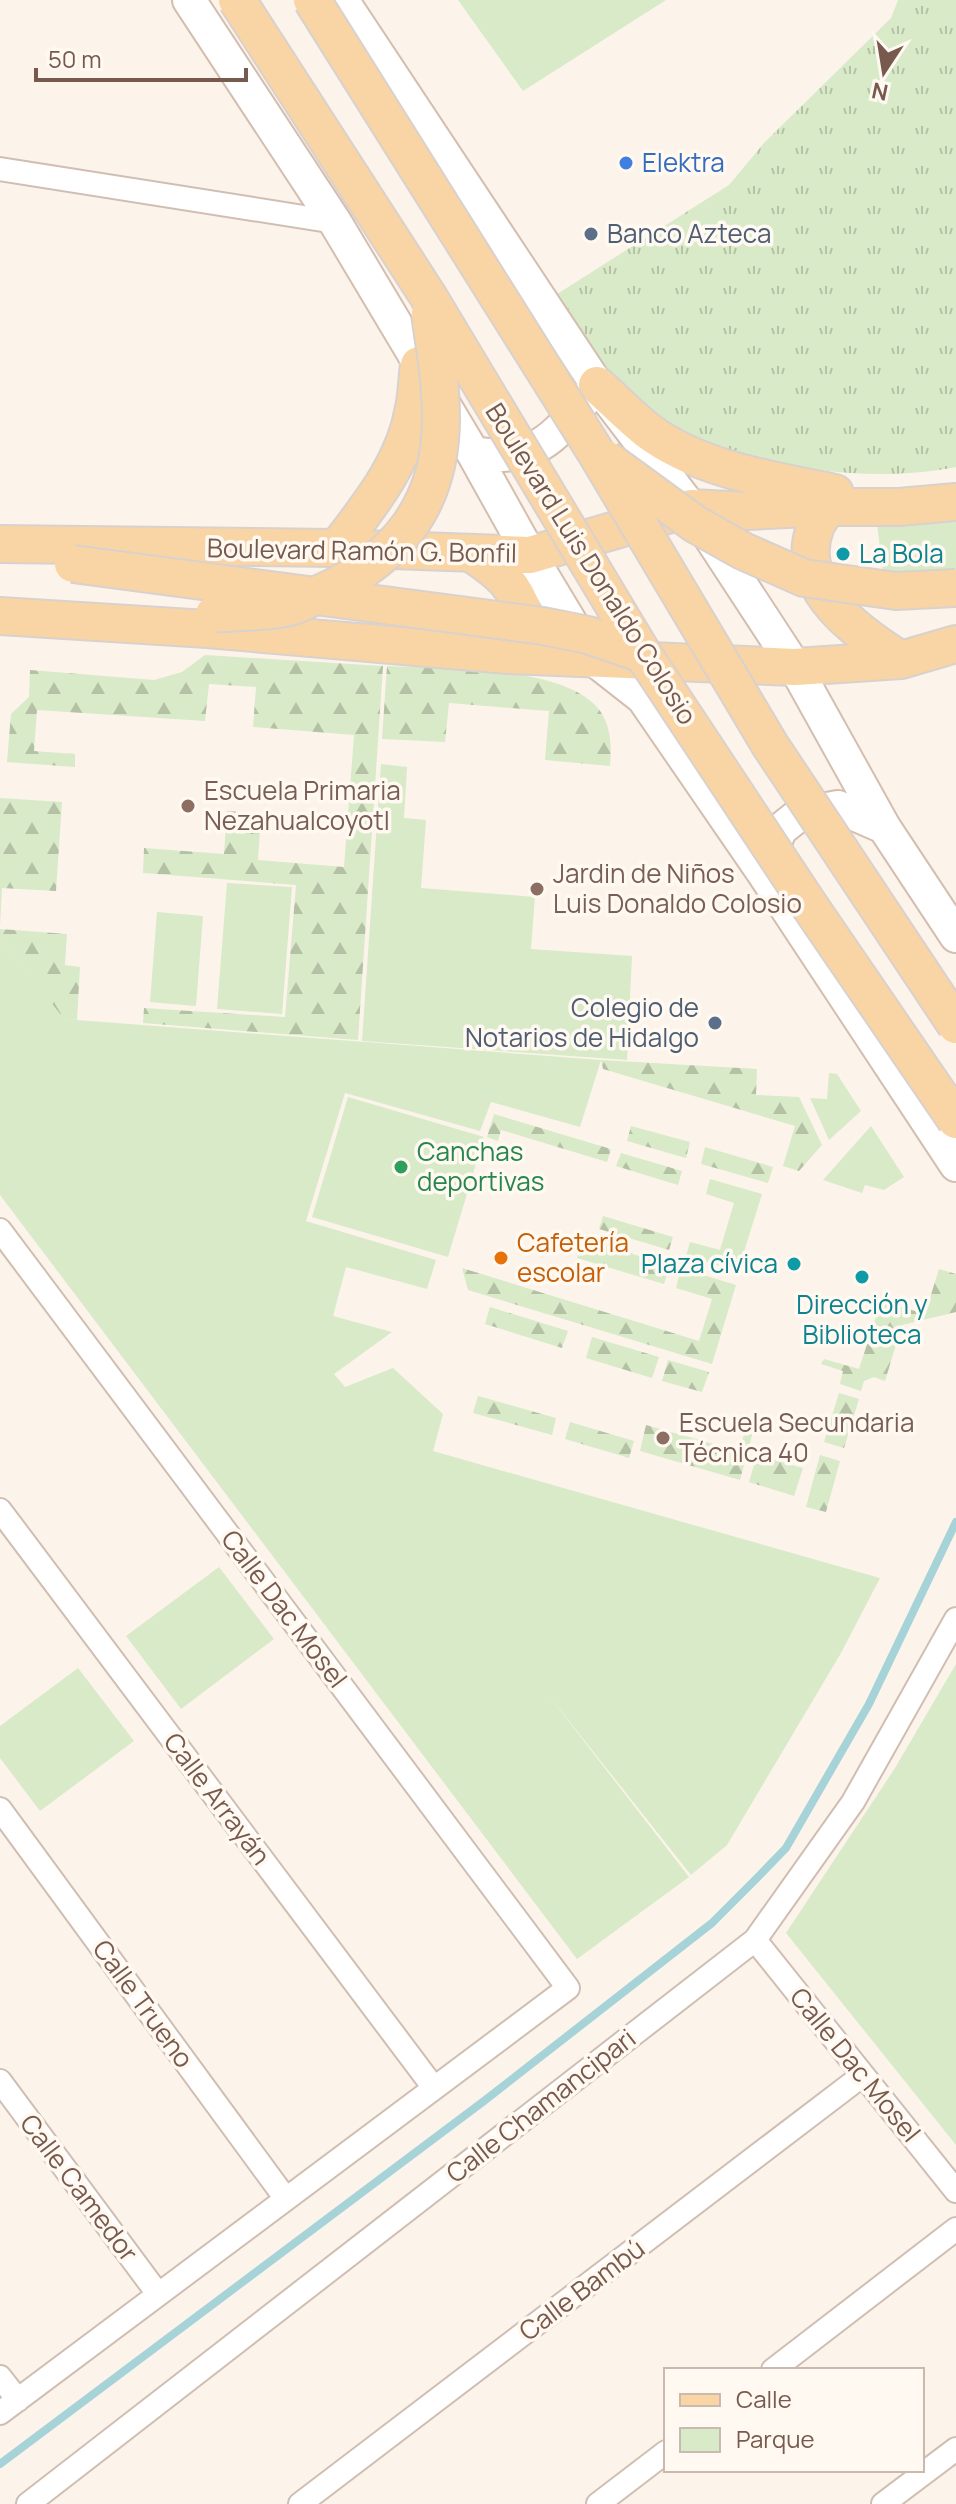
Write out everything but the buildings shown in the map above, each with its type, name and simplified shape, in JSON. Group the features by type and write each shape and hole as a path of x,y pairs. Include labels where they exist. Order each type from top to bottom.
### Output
{"main road":[{"name":"Boulevard Luis Donaldo Colosio","path":"237,0 428,296 643,654 956,1120"},
{"path":"312,0 595,451 770,745 956,1025"},
{"path":"0,596 214,614 292,606 369,569 399,541 416,517 430,488 441,420 438,368 428,296"},
{"path":"337,548 393,469 414,411 419,365"},
{"path":"597,385 649,431 687,454 757,477 842,495 956,501"},
{"path":"595,451 695,524 743,551 804,578 896,591 956,588"},
{"name":"Boulevard Ramón G. Bonfil","path":"0,544 337,548 530,555 691,508 748,511 899,507 956,501"},
{"path":"828,507 815,527 811,566 825,597 864,637 901,660"},
{"path":"0,553 543,626 588,635 643,654"},
{"path":"474,555 501,574 515,592 525,616 508,655"},
{"path":"0,616 207,629 508,655 795,667 901,660 956,644"}],"street":[{"path":"189,0 335,222 592,658 643,698 764,874 956,1165"},
{"path":"342,0 597,385 691,508 795,667 884,827 956,936"},
{"path":"0,169 335,222"},
{"path":"473,453 514,454 539,446 561,431 597,385"},
{"path":"764,874 780,830 800,814 838,807 884,827"},
{"name":"Calle Dac Mosel","path":"1,1234 568,1988 434,2088"},
{"name":"Calle Arrayán","path":"0,1510 434,2088"},
{"name":"Calle Chamancipari","path":"28,2504 755,1940 853,1802 956,1619"},
{"name":"Calle Trueno","path":"0,1809 286,2199"},
{"name":"Calle Dac Mosel","path":"755,1940 956,2191"},
{"name":"Calle Bambú","path":"300,2504 863,2075"},
{"name":"Calle Camedor","path":"0,2081 158,2294"},
{"path":"0,2377 9,2407 434,2088"},
{"path":"776,2368 956,2229"},
{"path":"883,2504 956,2449"},
{"path":"598,2504 664,2454"}],"green space":[{"path":"458,0 666,0 523,91"},
{"path":"898,0 956,0 956,467 889,474 819,470 750,456 671,426 629,398 580,351 571,339 554,296 729,185 764,143 891,18"},
{"path":"956,515 956,582 884,580 877,524"},
{"path":"205,655 383,666 358,1040 143,1023 144,1008 285,1017 296,885 143,873 144,848 224,854 227,811 261,813 258,860 344,867 354,735 253,727 256,687 209,684 205,721 37,710 34,751 75,754 75,767 7,762 11,714 29,697 30,670 154,680 182,672"},
{"path":"387,666 468,669 528,676 579,693 597,707 608,727 610,766 545,760 549,711 449,703 445,742 382,739"},
{"path":"381,764 407,767 404,818 426,820 421,888 535,897 531,949 632,956 627,1060 362,1041"},
{"path":"0,798 62,802 56,891 2,888 0,926"},
{"path":"227,883 292,887 282,1014 217,1009"},
{"path":"157,912 203,916 196,1006 150,1002"},
{"path":"0,929 67,934 65,965 80,967 77,1020 63,1019 0,936"},
{"path":"0,936 64,1019 601,1060 580,1127 491,1102 480,1131 345,1093 306,1221 436,1260 427,1289 346,1267 333,1316 392,1332 334,1374 345,1387 393,1368 443,1414 433,1451 880,1578 841,1653 727,1845 691,1875 546,1692 689,1877 577,1959 0,1195"},
{"path":"601,1060 757,1069 756,1095 799,1097 822,1145 799,1171 783,1166 795,1126 603,1069"},
{"path":"829,1073 837,1074 861,1111 829,1140 810,1098 827,1099"},
{"name":"Canchas deportivas","path":"348,1097 484,1137 448,1257 312,1217"},
{"path":"494,1114 611,1149 607,1162 501,1130 498,1141 487,1137"},
{"path":"631,1126 690,1142 686,1158 627,1141"},
{"path":"871,1126 904,1177 884,1190 865,1185 862,1193 823,1180"},
{"path":"705,1147 773,1167 768,1183 701,1164"},
{"path":"621,1153 682,1171 678,1185 616,1166"},
{"path":"710,1179 762,1194 738,1271 686,1256 690,1242 720,1250 734,1203 706,1194"},
{"path":"603,1216 673,1237 669,1250 599,1229"},
{"path":"582,1239 670,1265 664,1284 577,1258"},
{"path":"462,1268 699,1341 712,1299 676,1288 681,1268 736,1285 712,1364 468,1290"},
{"path":"939,1269 956,1274 956,1312 902,1325 885,1381 874,1377 864,1381 861,1391 840,1384 843,1371 821,1364 824,1359 859,1369 881,1301 925,1314"},
{"path":"490,1307 568,1331 562,1348 485,1324"},
{"path":"592,1337 659,1357 652,1378 586,1358"},
{"path":"668,1360 709,1372 702,1392 662,1381"},
{"path":"839,1393 859,1399 844,1448 824,1442"},
{"path":"478,1396 556,1418 552,1435 473,1413"},
{"path":"750,1415 757,1417 740,1480 640,1451 646,1425 739,1451"},
{"path":"570,1422 634,1441 629,1458 565,1439"},
{"path":"757,1455 803,1468 794,1496 749,1482"},
{"path":"820,1455 840,1461 826,1512 806,1507"},
{"path":"219,1567 274,1639 181,1709 126,1636"},
{"path":"956,1664 956,2145 786,1933 895,1768"},
{"path":"78,1668 134,1741 40,1811 0,1758 0,1726"}],"waterway":[{"path":"0,2464 484,2101 712,1923 786,1848 869,1704 956,1522"}],"place":[{"name":"Elektra","path":"626,163"},
{"name":"Banco Azteca","path":"591,234"},
{"name":"La Bola","path":"843,554"},
{"name":"Escuela Primaria Nezahualcoyotl","path":"188,806"},
{"name":"Jardin de Niños Luis Donaldo Colosio","path":"537,889"},
{"name":"Colegio de Notarios de Hidalgo","path":"715,1023"},
{"name":"Canchas deportivas","path":"401,1167"},
{"name":"Cafetería escolar","path":"501,1258"},
{"name":"Plaza cívica","path":"794,1264"},
{"name":"Dirección y Biblioteca","path":"862,1277"},
{"name":"Escuela Secundaria Técnica 40","path":"663,1438"}]}
